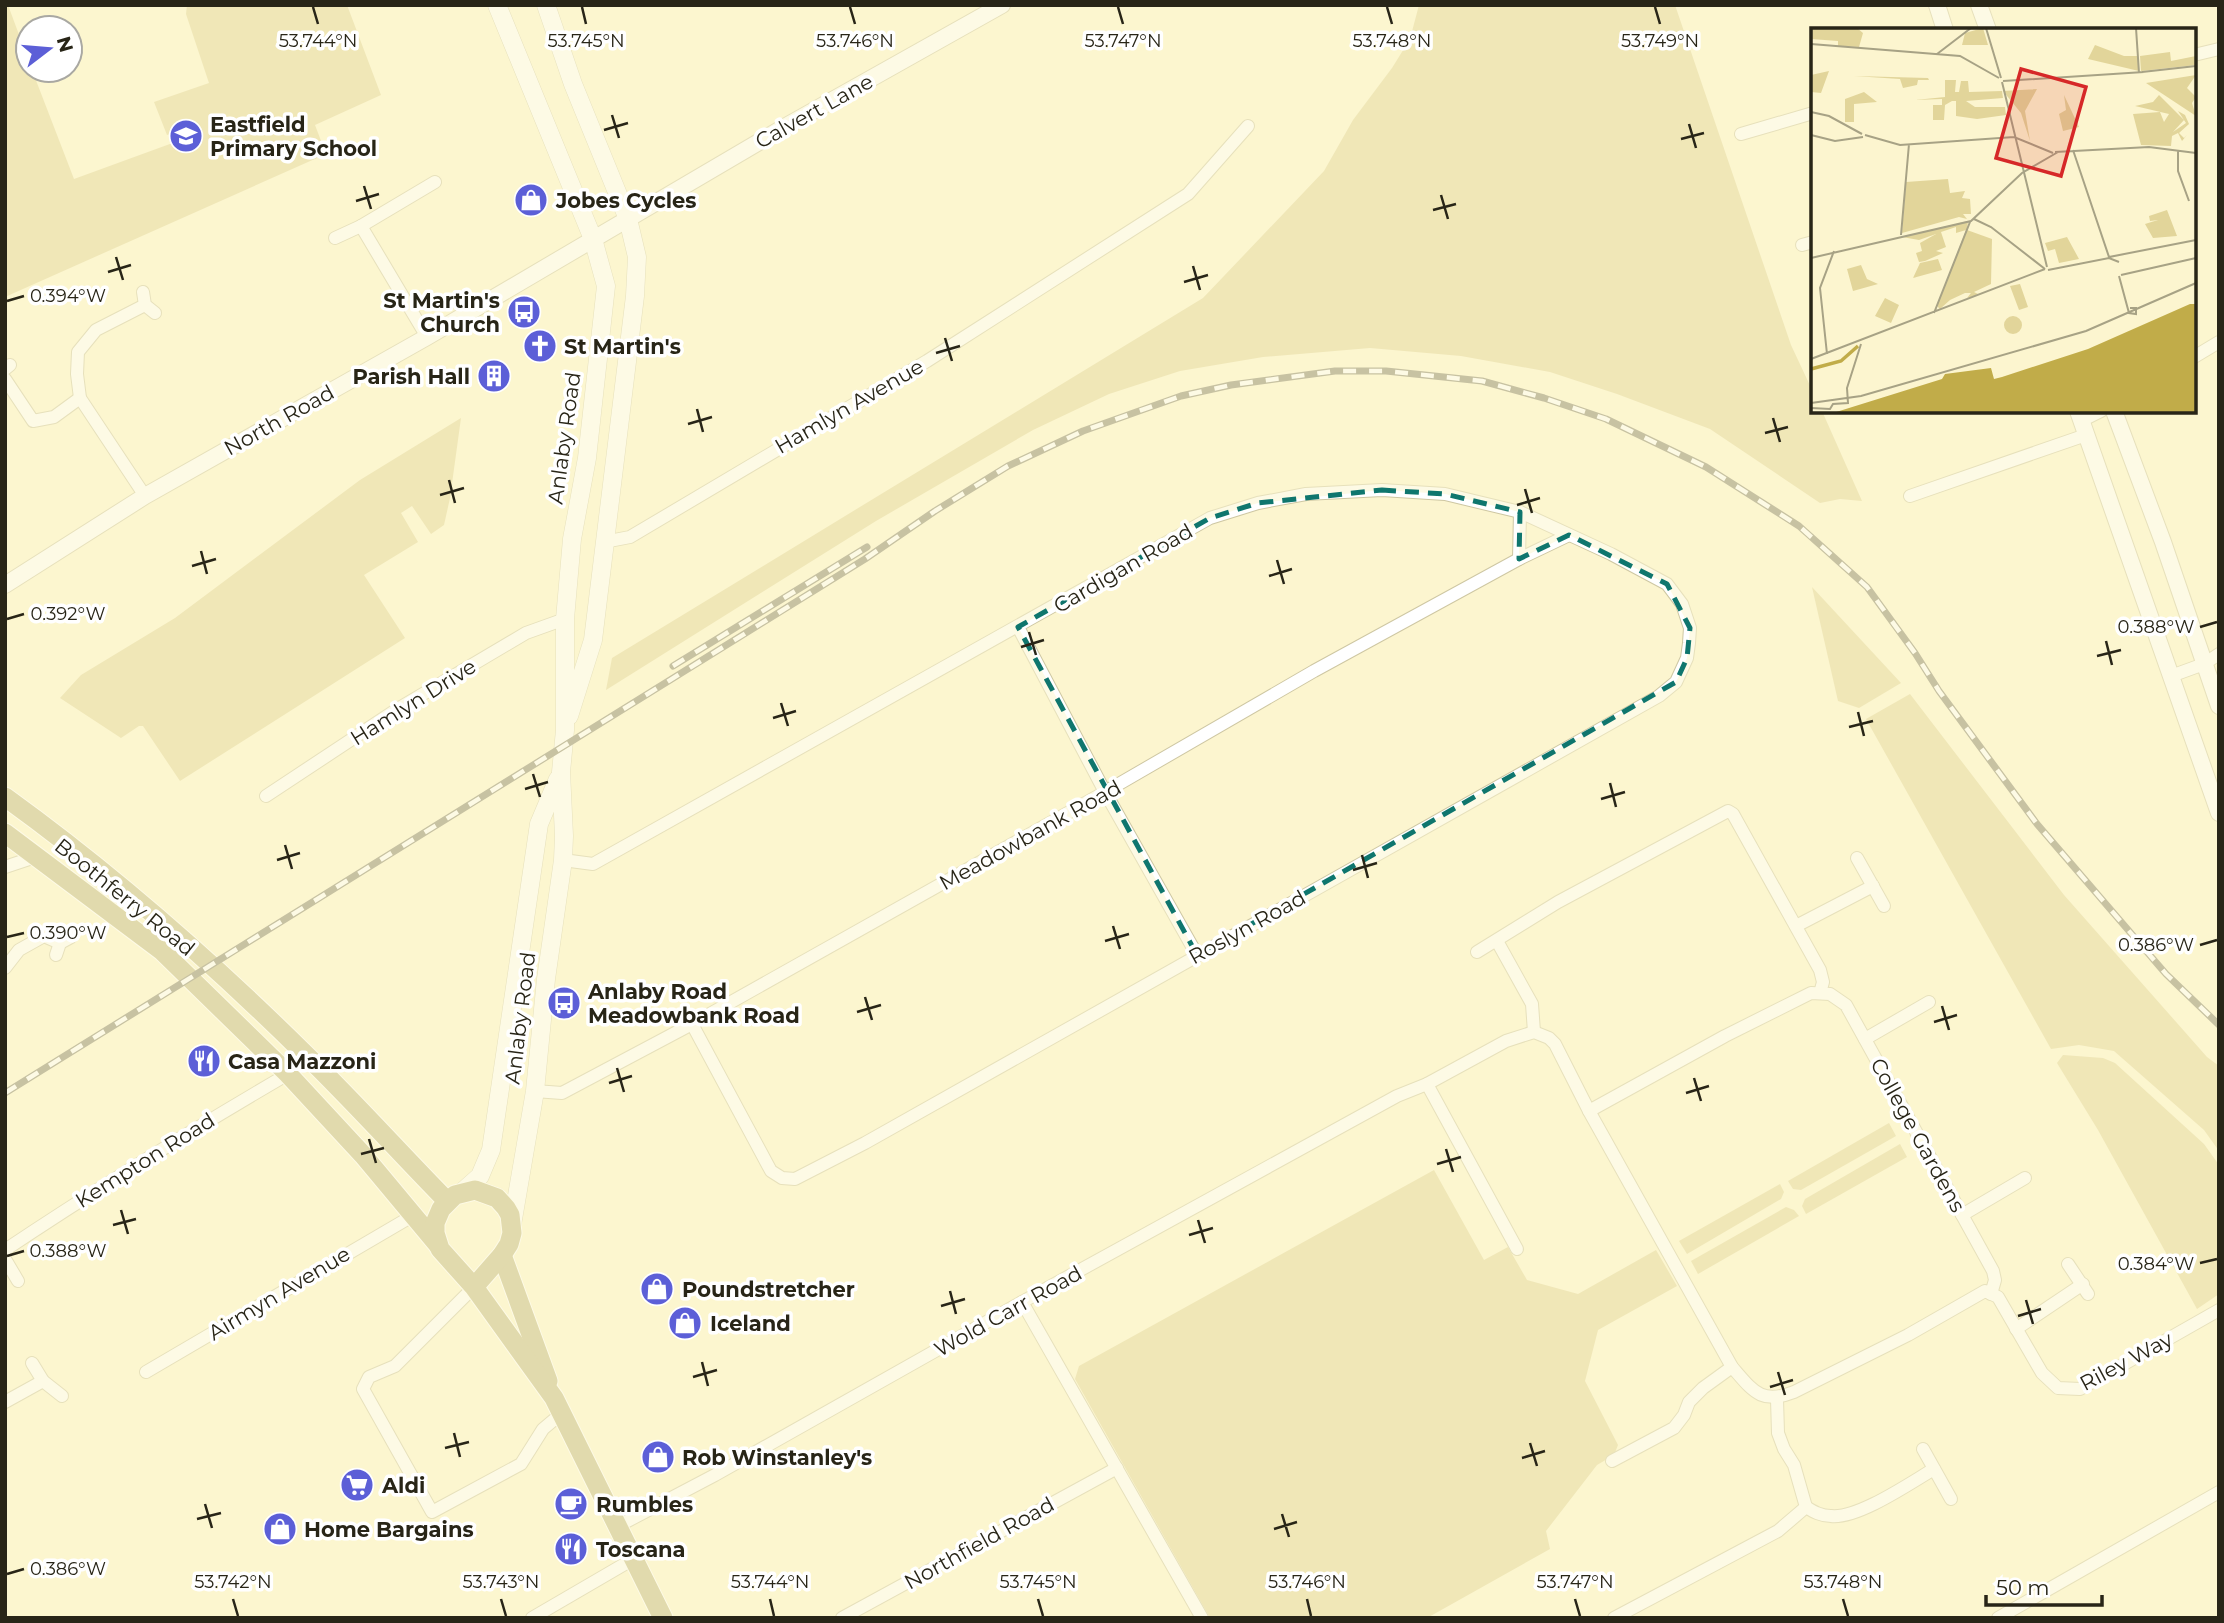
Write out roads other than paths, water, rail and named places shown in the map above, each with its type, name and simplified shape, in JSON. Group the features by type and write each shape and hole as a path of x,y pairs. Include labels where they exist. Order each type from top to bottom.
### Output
{"main road":[{"name":"Anlaby Road","path":"497,5 593,239 606,286 587,458 572,540 565,619 565,730 561,772 563,860 535,1090 512,1225"},
{"name":"Anlaby Road","path":"546,5 573,84 628,219 637,257 635,296 593,640 565,730"},
{"name":"Anlaby Road","path":"455,1196 480,1176 491,1150 539,824 561,772"},
{"name":"Boothferry Road","path":"5,797 77,849 178,934 455,1196"},
{"name":"Boothferry Road","path":"6,840 38,856 162,951 288,1074 363,1155 474,1287"},
{"path":"502,1255 483,1267 469,1268 446,1255 435,1233 440,1209 455,1196 475,1190 497,1198 506,1208 512,1225 509,1244 502,1255 474,1287 558,1406"},
{"path":"502,1255 558,1406 663,1618"}],"street":[{"name":"Calvert Lane","path":"628,219 770,135 1002,5"},
{"path":"1937,5 1944,28"},
{"path":"1979,5 1987,28"},
{"path":"2196,55 2219,49"},
{"path":"1741,134 1811,114"},
{"name":"Hamlyn Avenue","path":"604,542 630,537 927,361 1188,194 1248,126"},
{"path":"335,238 361,226 435,182"},
{"name":"North Road","path":"5,585 145,496 427,337 628,219"},
{"path":"361,226 427,337"},
{"path":"145,496 80,398 78,352 96,330 148,303"},
{"path":"2196,356 2219,342"},
{"path":"5,379 33,421 54,417 80,398"},
{"path":"1910,496 2098,413"},
{"path":"2115,413 2163,542 2219,706"},
{"path":"2082,422 2219,813"},
{"name":"Cardigan Road","path":"563,860 593,863 1210,519 1258,503 1306,494 1382,490 1445,494 1520,512 1569,535"},
{"path":"1519,559 1520,512"},
{"name":"Meadowbank Road","path":"535,1090 562,1093 692,1024 1314,671 1519,559 1569,535"},
{"name":"Roslyn Road","path":"692,1024 771,1171 782,1178 794,1179 865,1143 1659,696 1676,682 1687,657 1689,643 1690,628 1682,604 1667,584 1569,535"},
{"name":"Hamlyn Drive","path":"266,796 396,710 526,633 565,619"},
{"path":"1018,627 1105,792 1197,955"},
{"path":"2172,676 2204,664 2219,654"},
{"path":"1477,952 1558,902 1728,811 1733,814 1820,970 1823,982 1820,993 1811,993 1726,1036 1589,1111"},
{"path":"5,867 38,856"},
{"path":"1857,858 1884,906"},
{"path":"1796,926 1873,886"},
{"path":"5,968 19,950 44,936 62,945"},
{"path":"1497,941 1532,1004 1534,1032 1549,1038 1555,1044 1589,1111 1732,1367 1754,1392 1777,1399 1908,1335 1985,1291 1992,1294"},
{"name":"College Gardens","path":"1820,993 1830,994 1846,1005 1993,1271 1995,1280 1992,1294"},
{"path":"1865,1039 1929,1002"},
{"name":"Wold Carr Road","path":"618,1526 727,1469 1022,1302 1397,1096 1427,1084 1506,1041 1534,1032"},
{"name":"Kempton Road","path":"5,1250 206,1121 288,1074"},
{"path":"1427,1084 1517,1249"},
{"path":"1962,1215 2025,1178"},
{"name":"Airmyn Avenue","path":"146,1372 414,1215"},
{"path":"5,1259 18,1281"},
{"path":"2016,1329 2086,1289 2067,1265"},
{"path":"474,1287 395,1366 369,1377 363,1389 432,1512 522,1464 558,1406"},
{"name":"Riley Way","path":"1992,1294 1998,1297 2042,1373 2058,1388 2080,1389 2219,1310"},
{"path":"1022,1302 1202,1618"},
{"path":"32,1363 43,1381 62,1396"},
{"path":"1612,1461 1674,1428 1684,1415 1689,1402 1732,1367"},
{"path":"5,1402 43,1381"},
{"path":"1777,1399 1778,1433 1794,1465 1806,1507 1817,1514 1833,1517 1850,1515 1934,1469"},
{"path":"1923,1449 1951,1499"},
{"name":"Northfield Road","path":"842,1618 1117,1468"},
{"path":"1998,1618 2219,1492"},
{"path":"1615,1618 1778,1531 1806,1507"},
{"path":"532,1618 635,1558"}],"railway":[{"path":"5,1093 865,559 1008,466 1083,431 1181,396 1231,385 1335,371 1386,371 1482,381 1544,398 1606,419 1706,467 1799,526 1867,587 1939,691 2037,824 2166,974 2219,1025"},
{"path":"673,666 867,547"}],"place":[{"name":"Eastfield Primary School","path":"186,136"},
{"name":"Jobes Cycles","path":"531,200"},
{"name":"St Martin's Church","path":"524,312"},
{"name":"St Martin's","path":"540,346"},
{"name":"Parish Hall","path":"494,376"},
{"name":"Anlaby Road Meadowbank Road","path":"564,1003"},
{"name":"Casa Mazzoni","path":"204,1061"},
{"name":"Poundstretcher","path":"657,1289"},
{"name":"Iceland","path":"685,1323"},
{"name":"Rob Winstanley's","path":"658,1457"},
{"name":"Aldi","path":"357,1485"},
{"name":"Rumbles","path":"571,1504"},
{"name":"Home Bargains","path":"280,1529"},
{"name":"Toscana","path":"571,1549"}]}
